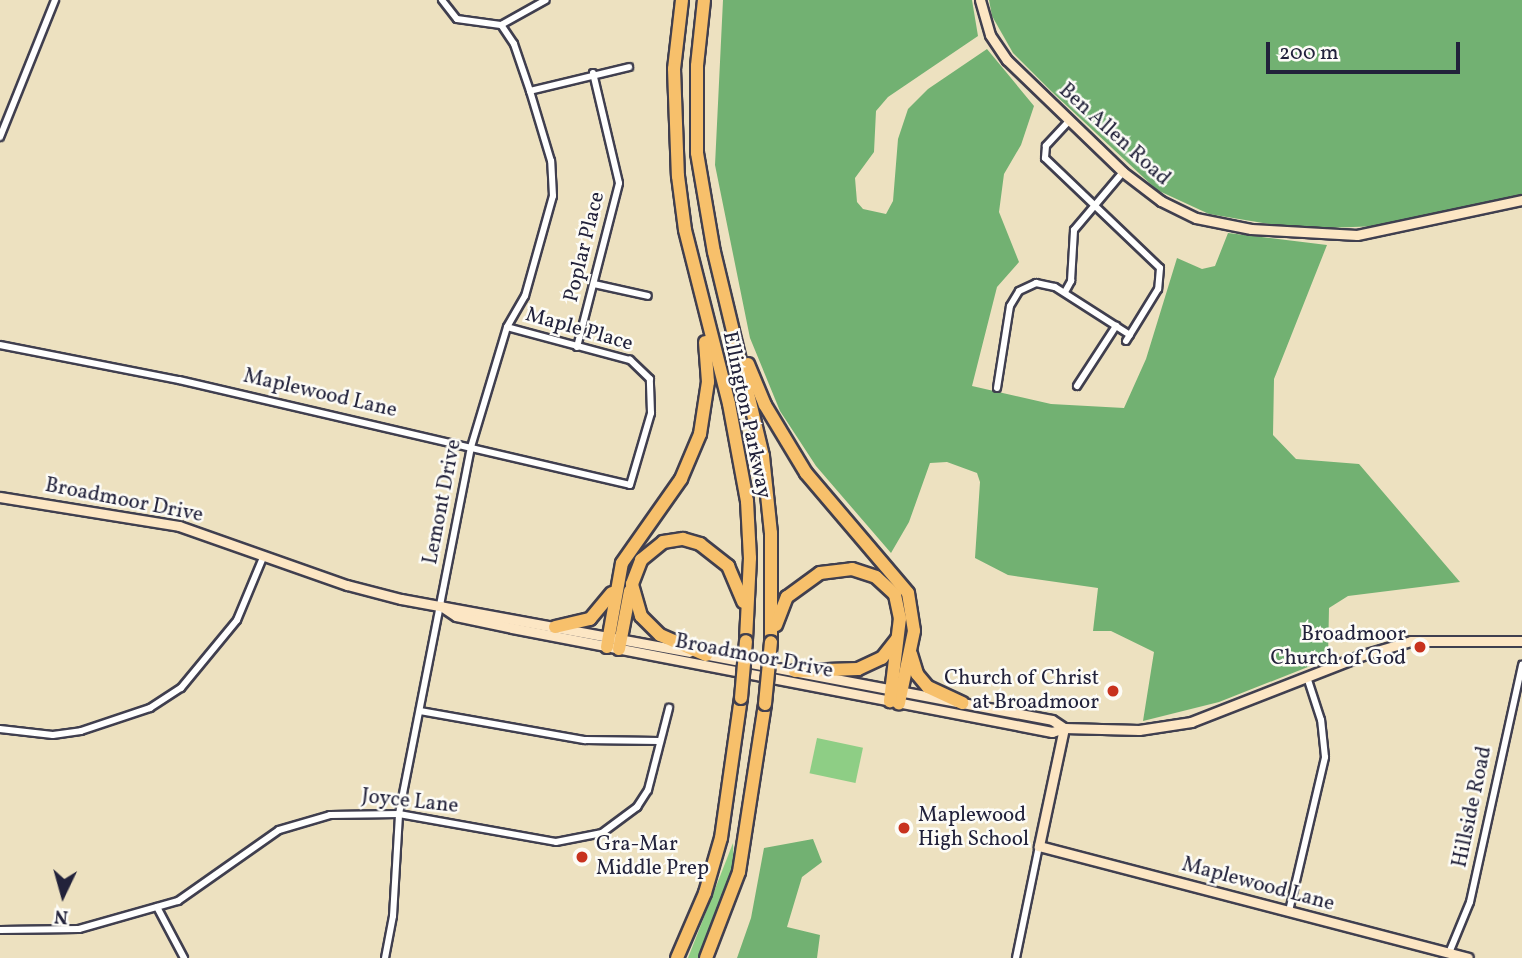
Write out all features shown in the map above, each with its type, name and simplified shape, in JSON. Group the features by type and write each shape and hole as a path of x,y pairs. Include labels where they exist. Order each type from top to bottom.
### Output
{"highway":[{"name":"Ellington Parkway","path":"677,958 705,893 729,797 741,698 750,558 747,500 729,404 700,300 685,230 674,129 674,69 682,0"},
{"name":"Ellington Parkway","path":"705,0 696,66 697,153 714,252 736,334 768,495 771,642 765,704 739,872 706,958"},
{"path":"614,643 615,587 622,563 681,479 700,434 708,382 700,300"},
{"path":"736,334 765,405 792,454 831,506 904,586 913,612 910,650 895,696"},
{"path":"614,643 634,577 648,552 663,542 683,539 708,548 728,566 739,585 746,641"},
{"path":"771,642 787,597 810,578 840,569 862,570 890,588 900,611 895,696"},
{"path":"634,577 636,608 647,624 706,655"},
{"path":"555,627 596,615 615,587"},
{"path":"795,671 864,667 889,650 898,635"},
{"path":"910,650 917,674 928,687 962,703"},
{"path":"668,958 705,893"}],"main road":[{"name":"Ben Allen Road","path":"980,0 984,21 1002,54 1124,172 1161,201 1196,218 1309,234 1357,235 1522,200"},
{"name":"Broadmoor Drive","path":"0,497 179,526 356,588 555,627 614,643 706,655 795,671 1052,732 1063,728 1117,731 1172,726 1221,713 1307,677 1411,641 1522,641"},
{"name":"Broadmoor Drive","path":"441,606 456,616 895,696 962,703 1052,720 1063,728"},
{"path":"1040,846 1063,728"},
{"name":"Maplewood Lane","path":"1040,846 1468,958"}],"street":[{"path":"0,137 55,0"},
{"path":"442,0 457,19 501,25 546,0"},
{"name":"Lemont Drive","path":"385,958 393,916 399,814 471,447 507,327 525,296 553,196 551,161 530,91 522,66 501,25"},
{"path":"530,91 593,73 629,67"},
{"name":"Poplar Place","path":"577,347 619,183 593,73"},
{"path":"997,388 1010,306 1019,291 1045,282 1116,326 1128,338 1158,289 1160,268 1044,154 1069,121"},
{"path":"1065,292 1072,274 1070,238 1124,172"},
{"path":"594,284 648,296"},
{"path":"1077,386 1116,326"},
{"name":"Maple Place","path":"507,327 630,360 650,379 651,413 630,485"},
{"name":"Maplewood Lane","path":"0,345 179,380 630,485"},
{"path":"0,729 53,735 81,731 150,708 181,688 231,631 264,555"},
{"name":"Hillside Road","path":"1449,953 1470,902 1522,665"},
{"path":"1289,911 1325,757 1321,720 1307,677"},
{"name":"Joyce Lane","path":"0,930 79,929 157,907 190,895 253,846 307,819 354,813 399,814 556,842 602,833 622,821 648,790 669,708"},
{"path":"420,711 584,740 659,741"},
{"path":"1016,958 1040,846"},
{"path":"157,907 184,958"}],"green space":[{"path":"723,0 972,0 978,36 888,97 876,111 874,152 855,178 857,202 863,209 886,214 893,201 898,139 908,109 928,89 987,49 1034,106 1021,145 1004,174 999,212 1019,262 997,287 972,386 1051,404 1124,408 1146,359 1177,258 1202,269 1215,266 1228,233 1327,245 1274,379 1273,435 1296,459 1359,464 1460,582 1348,596 1329,608 1328,659 1219,702 1143,721 1154,652 1111,631 1093,631 1098,588 1008,575 975,558 980,482 977,473 947,462 930,463 909,522 891,553 816,466 780,411 750,338 715,165"},
{"path":"989,0 1522,0 1522,194 1380,226 1299,229 1209,214 1157,190 1052,92 1013,53 992,16"},
{"path":"817,738 863,748 855,783 810,773"},
{"path":"813,839 822,862 802,877 787,927 820,935 817,958 737,958 751,918 764,848"},
{"path":"733,843 734,868 722,904 698,958 688,958"}],"place":[{"name":"Broadmoor Church of God","path":"1420,647"},
{"name":"Church of Christ at Broadmoor","path":"1113,691"},
{"name":"Maplewood High School","path":"904,828"},
{"name":"Gra-Mar Middle Prep","path":"582,857"}]}
